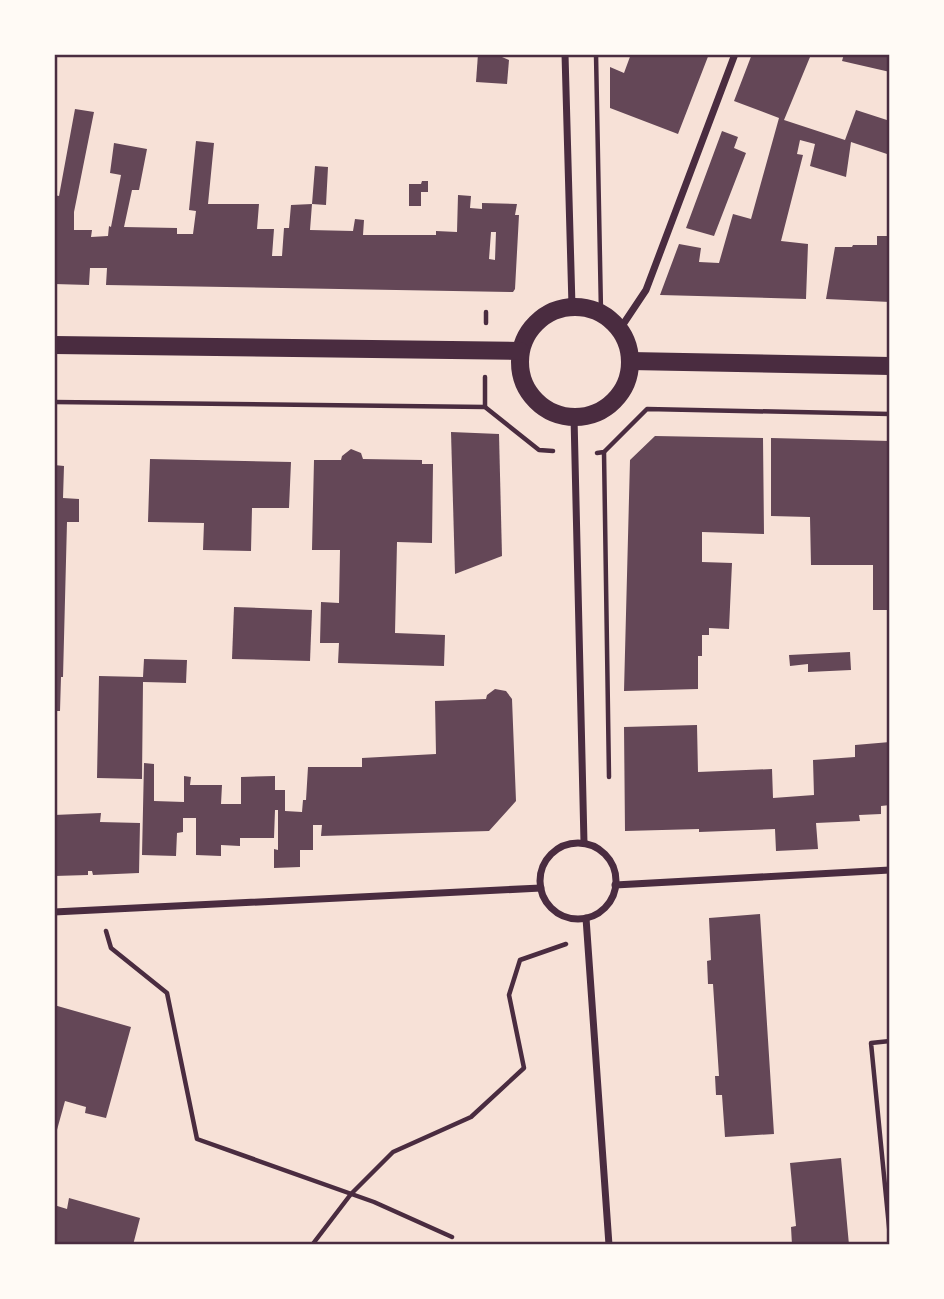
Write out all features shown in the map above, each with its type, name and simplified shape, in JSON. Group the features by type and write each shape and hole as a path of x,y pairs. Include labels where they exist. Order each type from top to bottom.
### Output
{"main road":[{"path":"572,306 601,312 620,329 629,348 627,379 619,396 605,409 588,416 562,416 551,412 536,402 525,387 519,369 520,351 526,334 537,321 551,311 572,306"},
{"path":"54,345 520,351"},
{"path":"630,361 890,366"}],"street":[{"path":"565,54 572,306"},
{"path":"620,329 646,290 735,54"},
{"path":"574,417 584,844"},
{"path":"572,843 584,844 604,853 615,874 615,886 609,903 595,915 574,918 553,909 545,900 540,876 550,854 572,843"},
{"path":"615,886 890,870"},
{"path":"54,912 541,888"},
{"path":"586,918 609,1245"}],"path":[{"path":"596,54 601,312"},
{"path":"54,402 485,407 539,450"},
{"path":"604,452 647,409 890,414"},
{"path":"99,910 111,948 167,993 197,1139 374,1202 452,1237"},
{"path":"312,1245 351,1194 393,1152 471,1117 524,1068 509,995 520,960 588,936"},
{"path":"890,1041 871,1043 890,1237"}],"building":[{"path":"478,54 495,54 509,60 507,84 476,82"},
{"path":"631,54 709,54 678,134 610,108 610,67 624,73"},
{"path":"752,54 803,54 810,57 784,120 845,140 856,110 890,121 890,155 851,142 846,177 810,166 815,144 800,140 797,154 803,155 781,241 808,244 806,299 660,295 679,244 701,248 699,262 719,263 733,214 751,219 779,118 734,101"},
{"path":"844,54 890,54 890,72 842,61"},
{"path":"75,109 94,112 74,212 74,230 92,230 91,237 108,236 121,175 110,173 114,143 147,149 139,190 132,190 124,227 177,228 177,234 193,234 196,211 189,210 196,141 214,143 208,204 259,204 257,229 274,229 272,256 282,256 284,228 289,228 291,205 312,204 310,230 353,231 355,219 364,220 363,235 436,235 436,231 457,232 458,195 471,196 470,208 482,209 482,203 517,204 515,215 519,215 515,289 513,292 106,285 107,268 90,268 89,285 54,284 54,195 59,196","holes":["491,232 496,232 495,260 489,259"]},
{"path":"722,131 738,137 734,148 746,153 714,236 686,228"},
{"path":"315,166 328,167 326,205 312,204"},
{"path":"422,181 428,181 428,192 421,192 421,206 409,206 409,184 421,184"},
{"path":"877,236 890,236 890,302 826,299 835,247 877,245"},
{"path":"451,432 499,434 502,556 455,574"},
{"path":"655,436 763,438 764,534 702,532 702,562 732,563 729,629 709,628 709,635 702,635 702,656 698,656 698,689 624,691 630,460"},
{"path":"771,438 890,441 890,610 873,610 873,565 811,565 810,517 771,516"},
{"path":"351,449 361,453 363,459 422,460 422,464 433,464 432,543 397,542 395,633 445,635 444,666 338,663 339,643 320,643 321,602 339,603 340,550 312,550 314,460 341,460"},
{"path":"150,459 291,462 289,508 252,508 251,551 203,550 204,523 148,522"},
{"path":"54,465 64,466 63,498 79,499 79,522 67,522 60,711 54,711"},
{"path":"234,607 312,610 310,661 232,659"},
{"path":"850,652 851,670 808,672 808,664 790,666 789,655"},
{"path":"144,659 187,660 186,683 143,682 142,779 97,778 99,676 143,677"},
{"path":"495,689 506,691 512,699 516,801 489,831 321,836 322,825 313,825 313,850 300,850 300,867 274,868 274,849 278,850 278,810 275,810 274,838 240,838 240,846 221,845 221,856 196,855 196,818 183,818 183,832 177,833 176,856 142,855 144,763 154,764 154,801 184,802 184,776 191,777 190,785 222,785 221,804 241,804 241,777 275,776 275,790 285,790 285,811 302,812 303,800 306,800 308,767 362,767 362,758 436,754 435,701 486,699"},
{"path":"697,725 698,772 772,769 773,798 814,795 813,760 855,757 855,745 890,742 890,805 881,806 881,814 859,815 860,821 816,823 818,849 776,851 775,829 625,831 624,727"},
{"path":"101,813 100,822 140,823 139,873 93,875 92,871 88,871 88,875 54,876 54,815"},
{"path":"760,914 774,1134 725,1137 722,1095 716,1095 715,1076 719,1076 713,984 708,984 707,961 711,960 709,918"},
{"path":"54,1005 131,1027 106,1118 85,1113 86,1107 65,1101 55,1137"},
{"path":"841,1158 849,1245 792,1245 791,1227 796,1226 790,1163"},
{"path":"69,1198 140,1218 133,1245 54,1245 54,1205 67,1209"}]}
